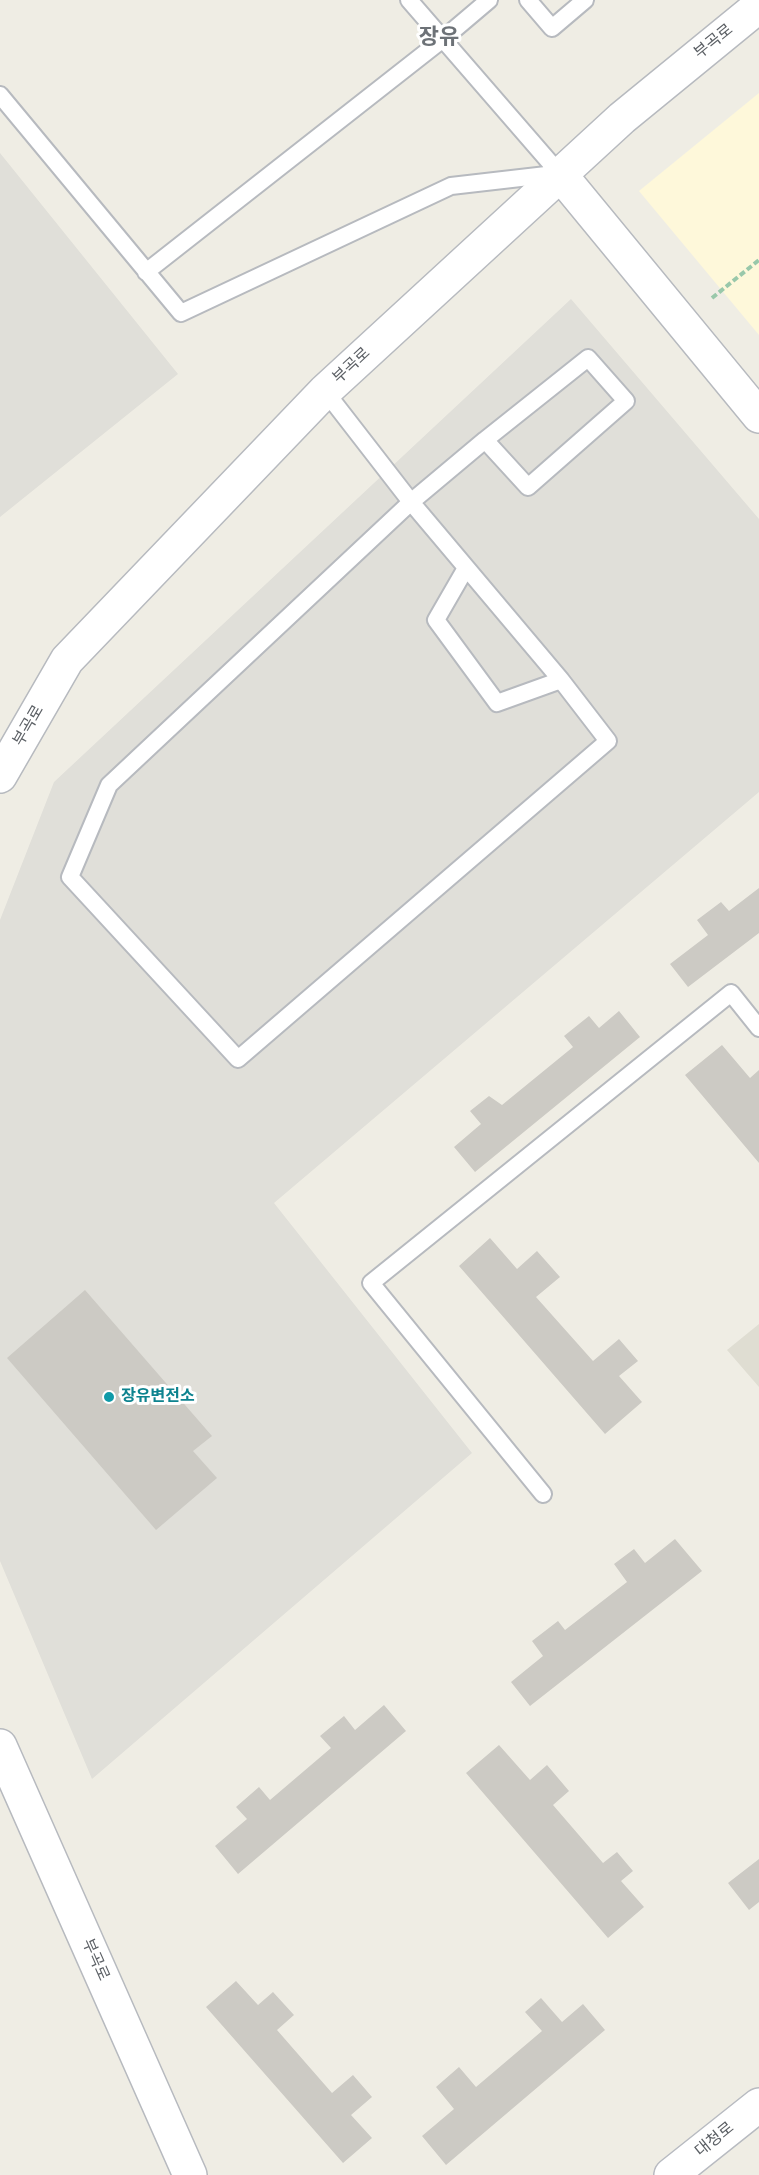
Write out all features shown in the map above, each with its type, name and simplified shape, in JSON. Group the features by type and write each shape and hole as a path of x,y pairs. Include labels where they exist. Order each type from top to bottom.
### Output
{"street":[{"name":"부곡로","path":"0,776 67,660 325,390 559,173 622,118 759,6"},
{"path":"559,173 759,416"},
{"name":"부곡로","path":"0,1746 190,2175"},
{"name":"대청로","path":"671,2175 759,2104"}],"lane":[{"path":"409,0 559,173"},
{"path":"146,272 443,39 489,0"},
{"path":"528,0 552,28 585,0"},
{"path":"0,95 181,313 451,186 559,173"},
{"path":"325,390 411,502 561,680 608,741 238,1059 70,878 109,785 411,502 485,440 588,358 626,401 528,487 485,440"},
{"path":"466,568 436,620 497,703 561,680"},
{"path":"543,1494 371,1283 731,993 759,1028"}],"path":[{"path":"712,298 759,260"}],"shaded area":[{"path":"759,93 759,335 639,191"},
{"path":"0,153 178,374 0,517"},
{"path":"571,299 759,519 759,792 274,1203 472,1453 92,1779 0,1561 0,920 54,782"},
{"path":"759,1324 759,1387 727,1350"}],"building":[{"path":"759,888 759,933 688,987 670,964 708,935 697,920 721,902 729,911"},
{"path":"619,1011 640,1037 475,1172 454,1147 481,1124 470,1111 489,1096 502,1105 573,1047 564,1036 589,1016 599,1028"},
{"path":"722,1045 750,1078 759,1070 759,1163 685,1075"},
{"path":"490,1238 517,1269 537,1251 560,1277 536,1297 593,1361 619,1339 638,1361 619,1376 642,1402 605,1434 459,1266"},
{"name":"장유변전소","path":"85,1290 212,1436 193,1451 217,1478 156,1530 7,1358"},
{"path":"675,1539 702,1571 530,1706 511,1682 543,1656 532,1641 558,1621 565,1630 627,1582 614,1564 634,1549 645,1563"},
{"path":"384,1705 406,1731 238,1874 215,1846 247,1819 236,1807 259,1787 270,1800 331,1748 320,1736 344,1716 355,1730"},
{"path":"499,1745 530,1780 547,1765 569,1791 553,1805 603,1863 617,1852 633,1871 621,1881 644,1907 608,1938 466,1773"},
{"path":"759,1859 759,1902 749,1910 728,1883"},
{"path":"236,1981 258,2005 273,1992 294,2015 277,2030 332,2093 353,2075 372,2097 351,2115 372,2138 343,2163 206,2007"},
{"path":"541,1998 562,2022 583,2004 605,2030 446,2165 422,2136 454,2109 436,2087 459,2067 476,2087 542,2031 525,2012"}],"place":[{"name":"장유변전소","path":"109,1397"}],"district":[{"name":"장유","path":"439,38"}]}
